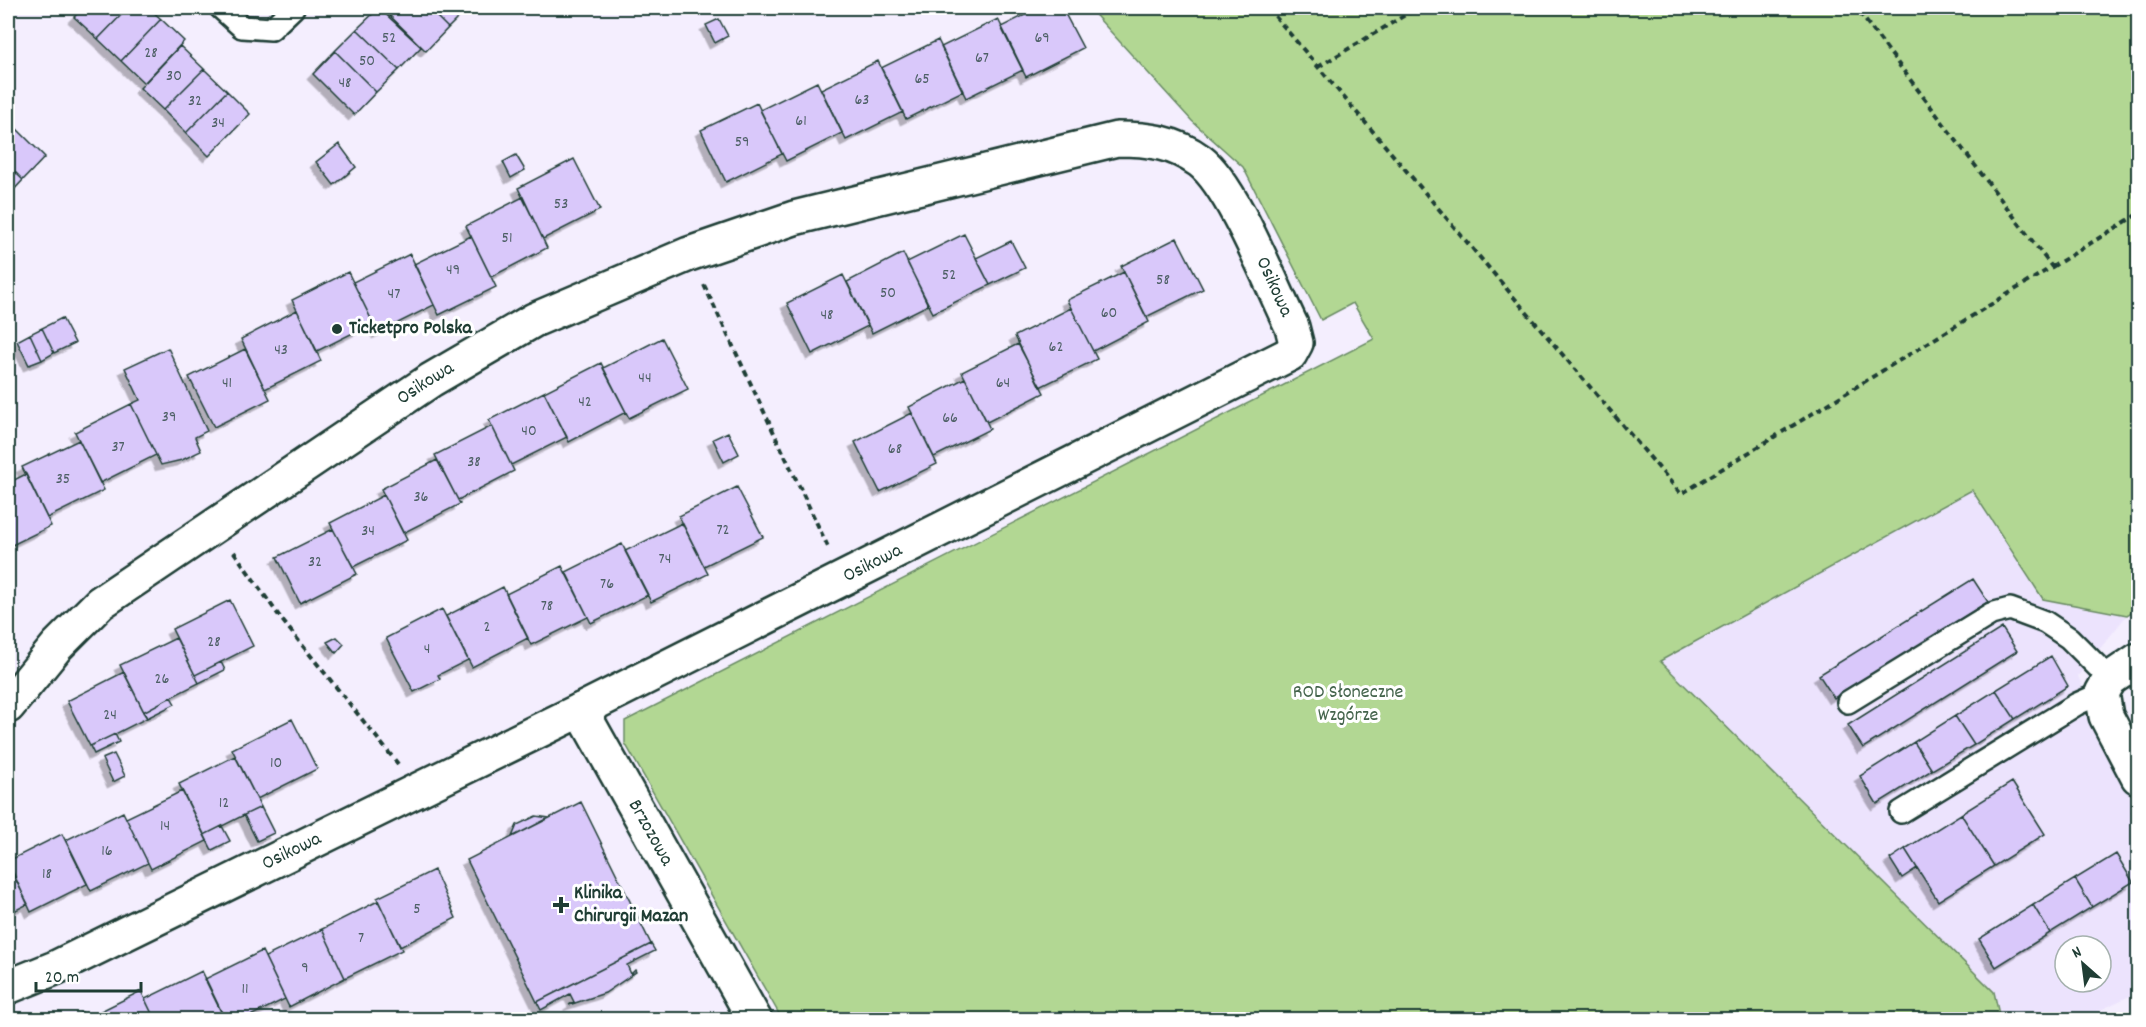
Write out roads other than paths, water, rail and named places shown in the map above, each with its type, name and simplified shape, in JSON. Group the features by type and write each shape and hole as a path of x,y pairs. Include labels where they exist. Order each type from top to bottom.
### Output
{"street":[{"name":"Osikowa","path":"8,706 57,646 100,603 214,524 431,380 534,320 689,254 794,218 1117,139 1152,139 1173,146 1201,162 1229,196 1292,327 1296,343 1290,354 581,710 55,968 8,987"},
{"path":"2139,660 2106,696 2139,777"},
{"name":"Brzozowa","path":"581,710 755,1020"}],"lane":[{"path":"221,8 242,27 272,29 293,8"},
{"path":"1848,702 1991,614 2010,609 2045,622 2069,638 2106,696 2077,705 1902,812"}],"place":[{"name":"Ticketpro Polska","path":"337,329"},
{"name":"Klinika Chirurgii Mazan","path":"561,905"}],"park label":[{"name":"ROD Słoneczne Wzgórze","path":"1348,704"}]}
